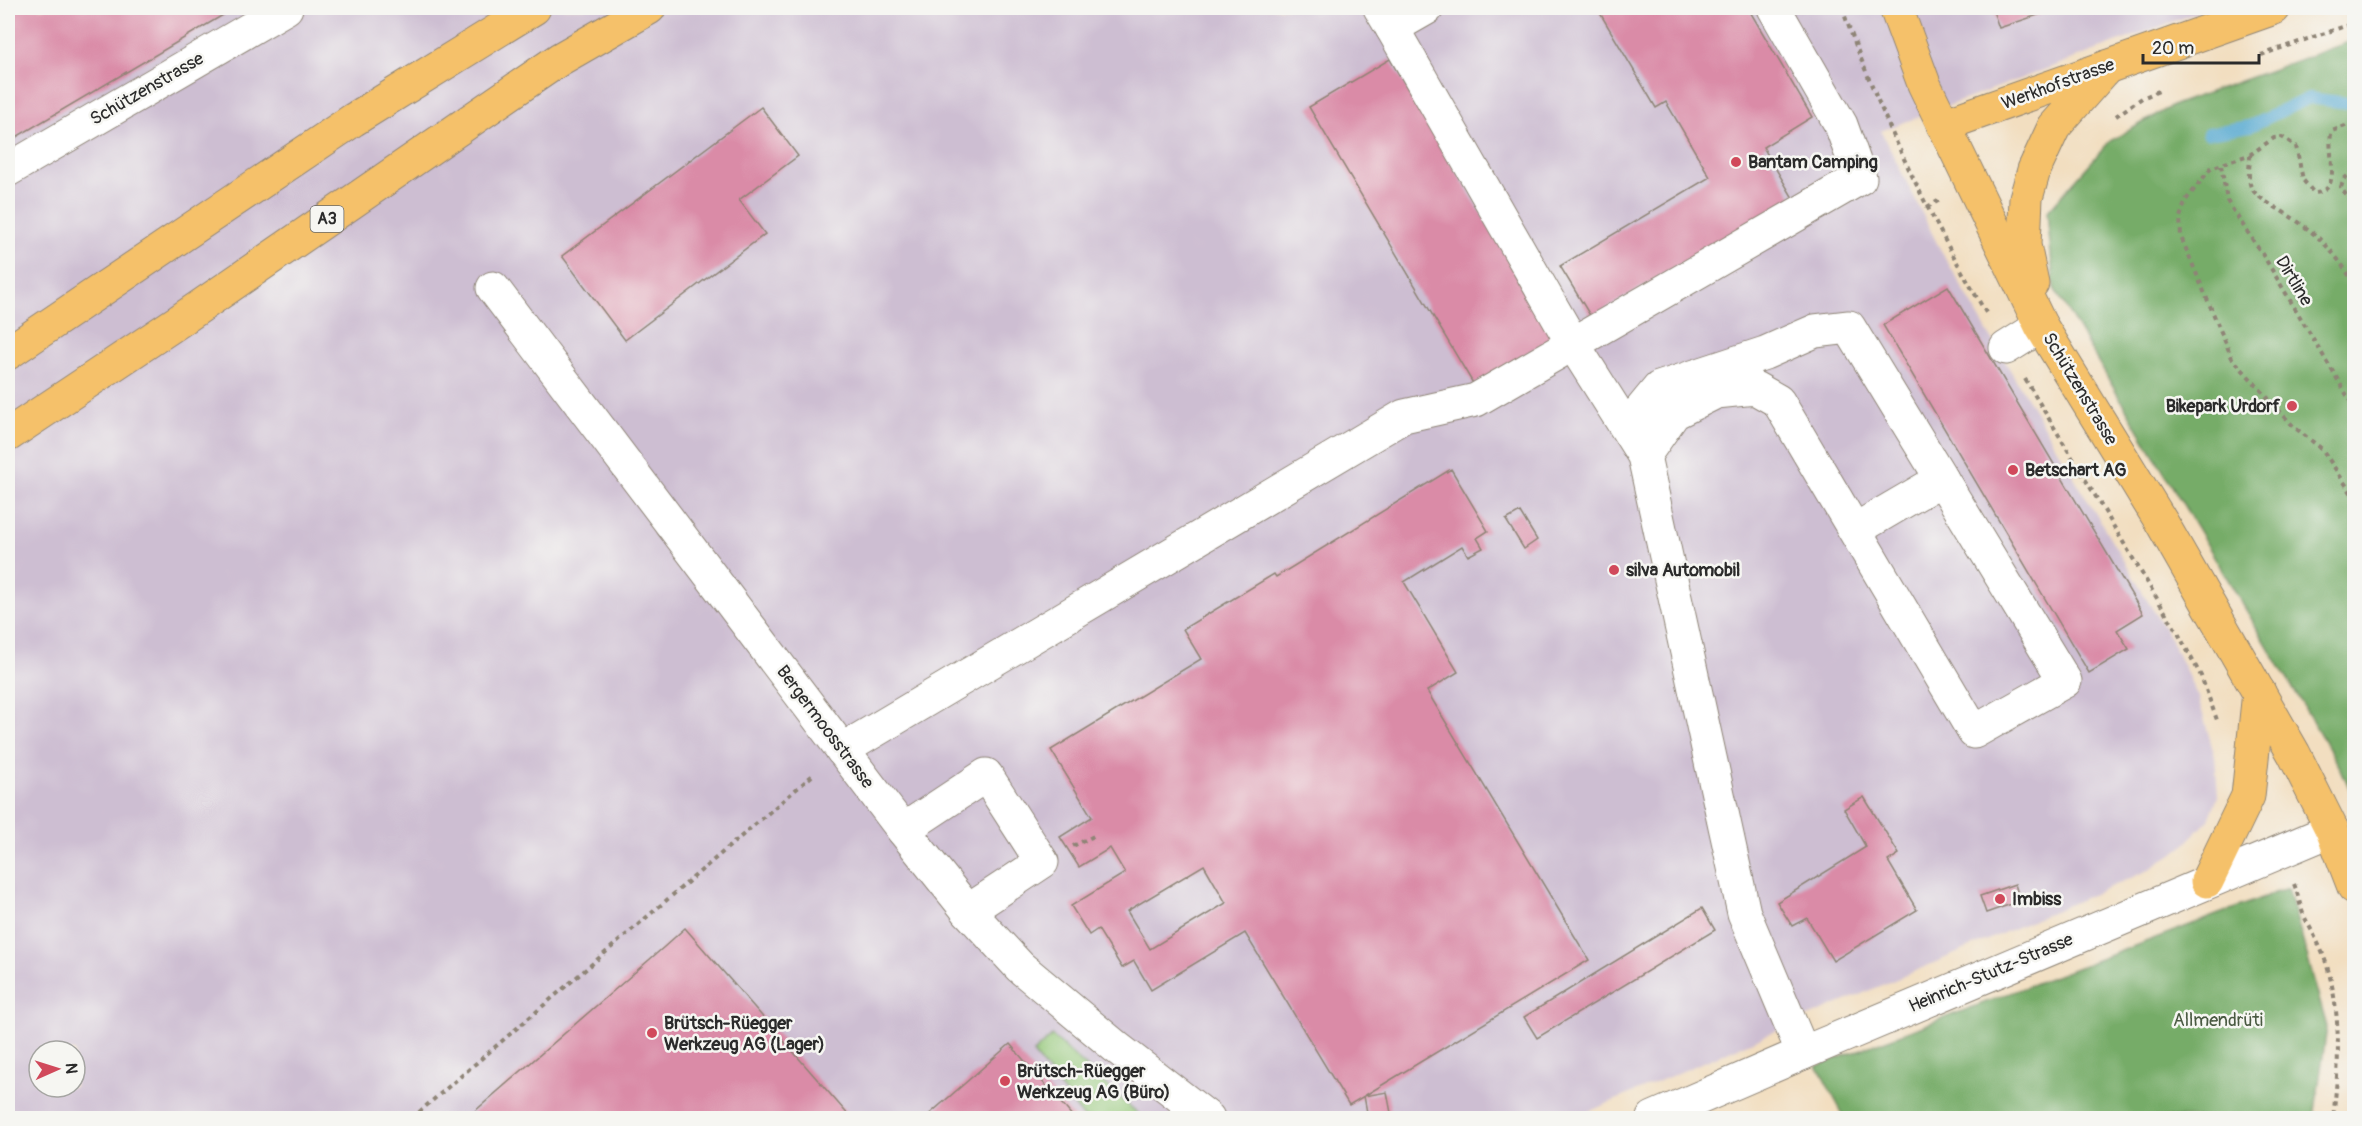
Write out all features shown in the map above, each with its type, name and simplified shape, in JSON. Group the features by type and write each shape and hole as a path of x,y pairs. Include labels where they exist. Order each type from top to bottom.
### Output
{"main road":[{"path":"8,353 353,120 534,8"},
{"name":"A3","path":"8,435 560,59 649,8"},
{"name":"Schützenstrasse","path":"1896,8 1924,84 2041,326 2162,523 2294,754 2332,830 2355,887"},
{"name":"Werkhofstrasse","path":"1943,125 2274,8"},
{"path":"2041,326 2024,245 2026,198 2034,170 2054,128 2108,66"},
{"path":"2207,881 2248,796 2259,692"}],"street":[{"name":"Schützenstrasse","path":"8,170 286,8"},
{"path":"1427,8 1386,18 1573,344 1644,456"},
{"path":"842,750 1404,416 1476,400 1860,178 1841,126 1774,8"},
{"name":"Bergermoosstrasse","path":"493,288 842,750 968,911 1020,967 1116,1047 1208,1119"},
{"path":"2006,348 2041,326"},
{"path":"1644,456 1674,413 1716,392 1755,388 1778,400 1974,732 2065,681 1849,327 1815,331 1766,353 1659,387 1636,416 1644,456 1744,913 1803,1053"},
{"path":"1855,530 1942,479"},
{"path":"903,830 986,775 1042,862 968,911"},
{"name":"Heinrich-Stutz-Strasse","path":"1653,1119 2207,881 2332,830"}],"path":[{"path":"1842,8 1868,78 1927,207 1965,279 2179,635 2201,676 2220,728"},
{"path":"2256,56 2355,23"},
{"path":"2113,118 2142,98 2162,89"},
{"path":"2355,128 2348,125 2332,131 2329,139 2333,174 2329,186 2322,193 2314,193 2303,180 2300,155 2296,146 2282,137 2274,138 2250,154 2211,168 2186,200 2180,217 2181,237 2232,358 2294,426 2322,449 2355,497"},
{"path":"2250,154 2249,174 2252,189 2269,203 2308,227 2336,254 2355,283"},
{"name":"Dirtline","path":"2221,165 2227,201 2266,260 2355,406"},
{"path":"2355,170 2344,179 2341,187 2346,195 2355,201"},
{"path":"1927,207 1943,199"},
{"path":"412,1119 842,750"},
{"path":"2297,891 2305,918 2317,938 2327,968 2337,1018 2339,1072 2333,1119"}],"shaded area":[{"path":"8,8 2209,8 1881,131 1938,245 2171,640 2198,697 2215,757 2218,796 2209,820 2181,848 2147,871 1574,1118 8,1118"}],"green space":[{"path":"2354,40 2354,799 2341,769 2054,288 2047,212 2110,141 2174,105"},
{"name":"Allmendrüti","path":"2288,888 2327,1027 2314,1118 1845,1118 1817,1066"},
{"path":"1052,1036 1143,1118 1084,1118 1033,1053"}],"building":[{"path":"8,8 235,8 8,142"},
{"name":"Bantam Camping","path":"1597,8 1748,8 1812,117 1763,147 1793,198 1591,317 1560,266 1710,177 1666,102 1656,108"},
{"path":"1992,8 2059,8 1999,28"},
{"path":"1390,59 1554,337 1474,385 1309,107"},
{"path":"761,107 798,156 739,200 765,234 625,340 562,256"},
{"name":"Betschart AG","path":"1948,286 2143,614 2117,630 2129,649 2089,673 1883,325"},
{"path":"1451,469 1488,531 1477,538 1483,548 1468,556 1462,546 1404,582 1458,672 1427,691 1589,960 1349,1105 1245,933 1151,990 1134,961 1122,968 1098,929 1089,935 1071,906 1125,873 1110,848 1079,867 1060,837 1092,817 1051,750 1201,659 1183,629 1274,574 1276,577","holes":["1204,865 1226,903 1150,949 1127,911"]},
{"path":"1520,512 1537,540 1524,549 1506,520"},
{"path":"1864,797 1899,854 1888,861 1917,910 1833,961 1807,918 1792,926 1777,902 1866,847 1844,809"},
{"name":"Imbiss","path":"2015,884 2020,901 1986,913 1980,896"},
{"path":"1702,908 1715,930 1537,1038 1524,1017"},
{"name":"Brütsch-Rüegger Werkzeug AG (Lager)","path":"685,928 851,1118 467,1118 664,947"},
{"name":"Brütsch-Rüegger Werkzeug AG (Büro)","path":"1010,1044 1074,1118 925,1118"},
{"path":"1387,1092 1392,1118 1368,1118 1364,1096"}],"waterway":[{"path":"2208,133 2250,126 2309,98 2354,104"}],"place":[{"name":"Bantam Camping","path":"1736,162"},
{"name":"Bikepark Urdorf","path":"2292,406"},
{"name":"Betschart AG","path":"2013,470"},
{"name":"silva Automobil","path":"1614,570"},
{"name":"Imbiss","path":"2000,899"},
{"name":"Brütsch-Rüegger Werkzeug AG (Lager)","path":"652,1033"},
{"name":"Brütsch-Rüegger Werkzeug AG (Büro)","path":"1005,1081"}]}
